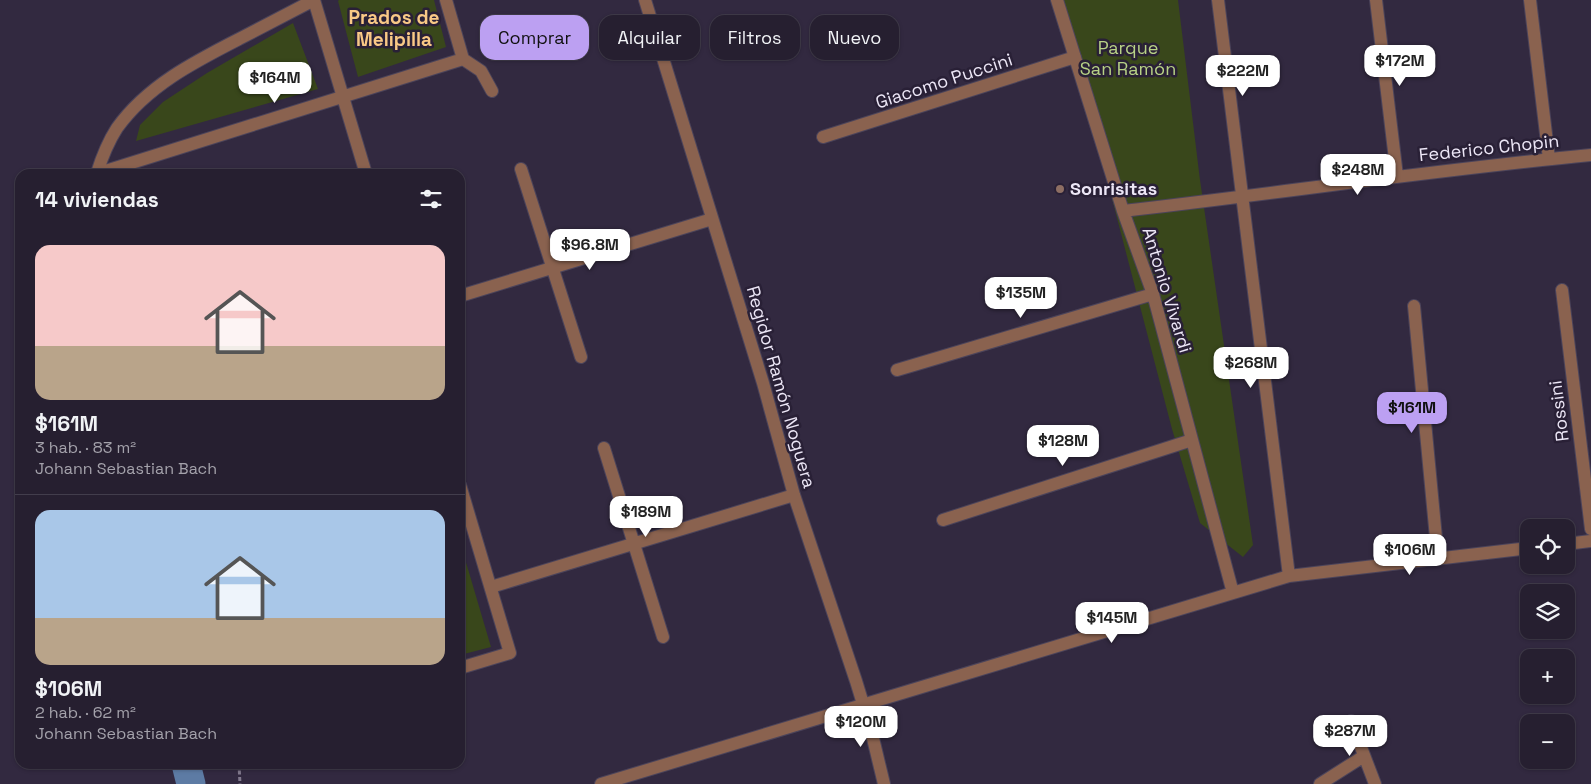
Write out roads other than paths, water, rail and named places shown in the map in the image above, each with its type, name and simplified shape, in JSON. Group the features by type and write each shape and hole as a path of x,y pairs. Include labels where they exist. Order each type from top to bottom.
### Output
{"street":[{"path":"98,169 117,128 153,90 201,58 314,0 365,169"},
{"path":"446,0 463,59 481,71 492,91"},
{"name":"Regidor Ramón Noguera","path":"645,0 763,383 794,495 863,705 884,784"},
{"name":"Antonio Vivardi","path":"1057,0 1123,211 1153,294 1233,593"},
{"path":"1218,0 1289,576"},
{"path":"1376,0 1397,176"},
{"path":"1530,0 1550,159"},
{"name":"Giacomo Puccini","path":"823,137 1075,57"},
{"path":"109,169 463,59"},
{"name":"Federico Chopin","path":"1123,211 1241,198 1397,176 1591,155"},
{"path":"520,170 581,358"},
{"path":"465,294 712,219"},
{"name":"Rossini","path":"1562,290 1591,529"},
{"path":"897,370 1153,294"},
{"path":"1414,306 1438,559"},
{"path":"943,520 1192,440"},
{"path":"604,448 663,637"},
{"path":"491,587 794,495"},
{"path":"465,517 491,587 510,653 465,666"},
{"path":"1575,543 1591,540"},
{"path":"601,784 1289,576 1520,549"},
{"path":"1351,721 1375,784"},
{"path":"1320,784 1364,756"}],"waterway":[{"path":"187,769 191,784"}],"place":[{"name":"Sonrisitas","path":"1060,189"}],"district":[{"name":"Prados de Melipilla","path":"394,28"}],"park label":[{"name":"Parque San Ramón","path":"1128,58"}]}
